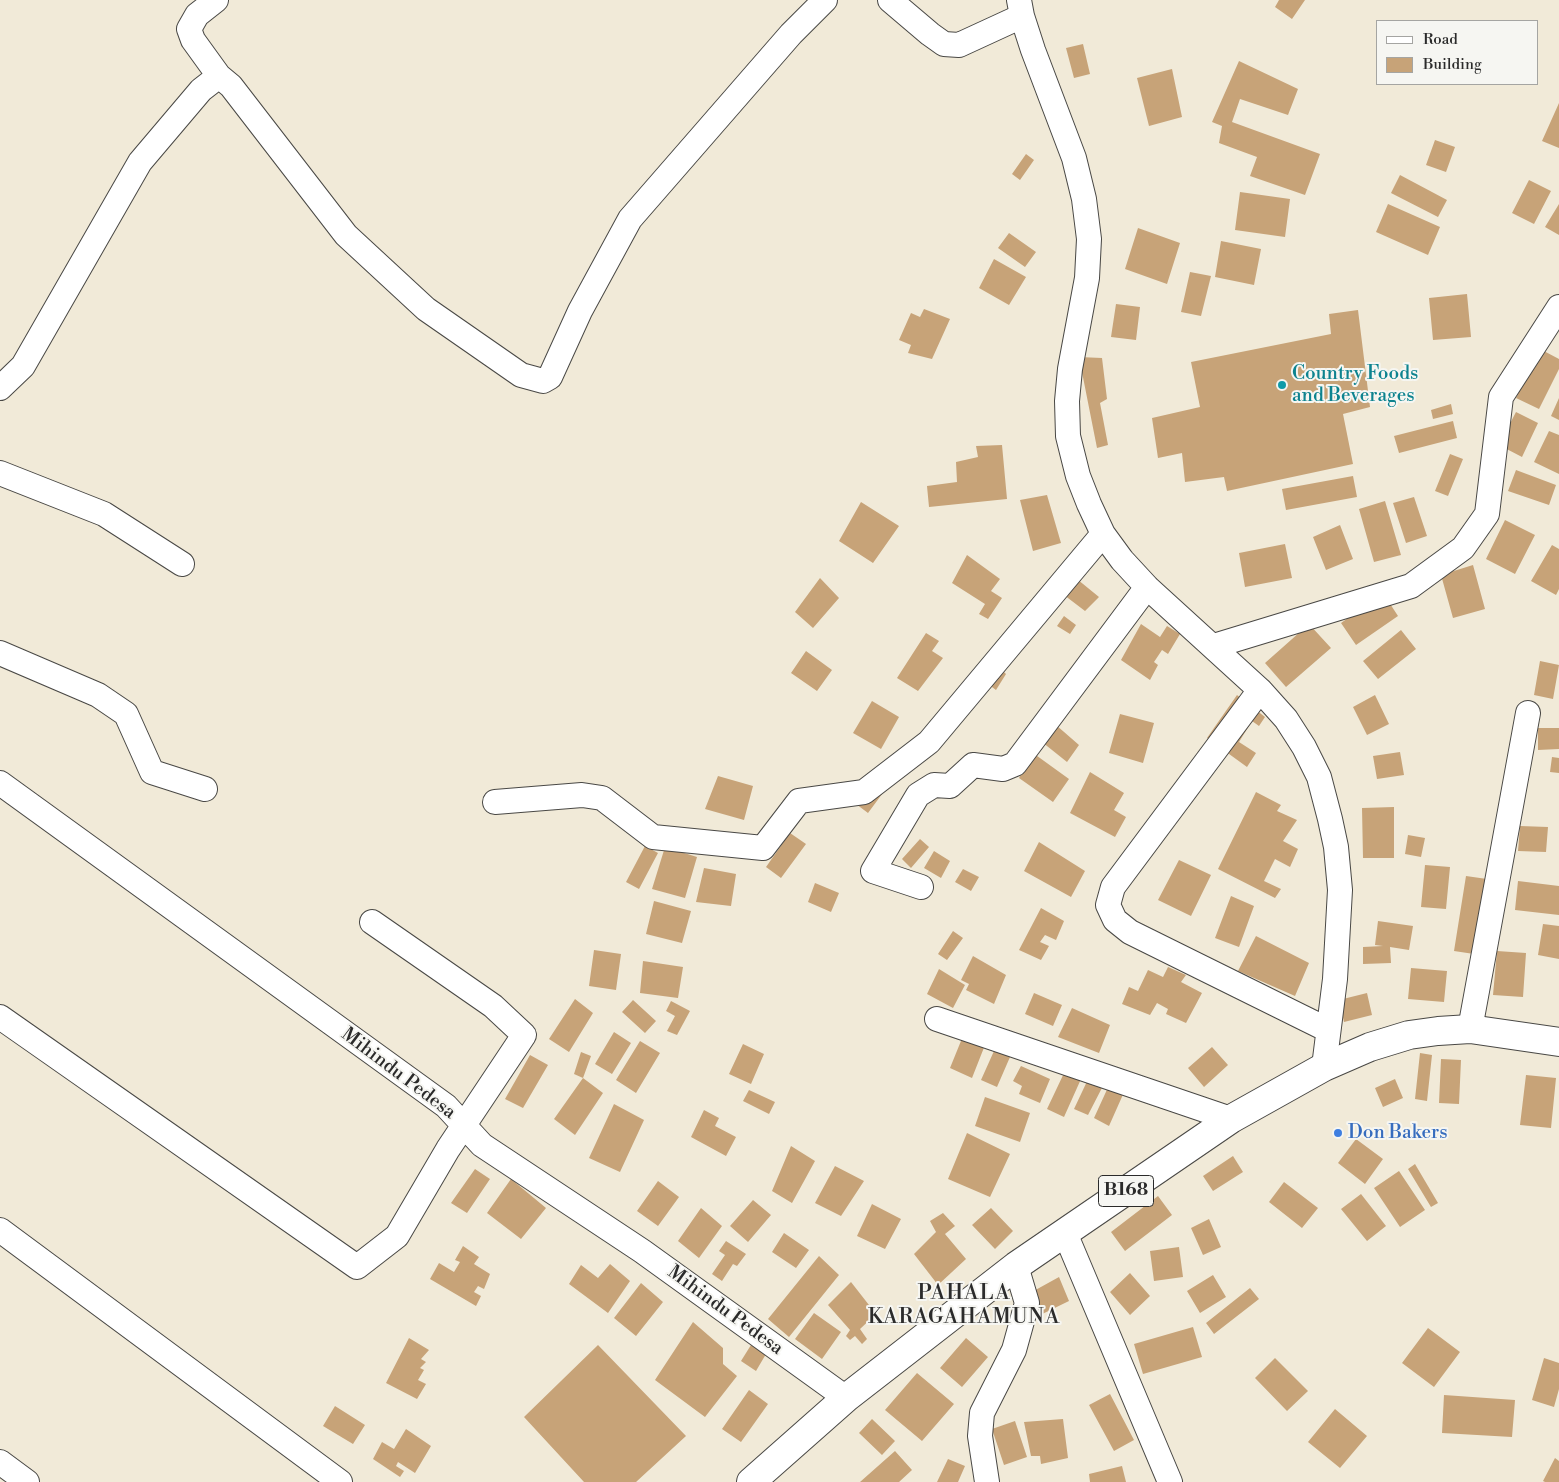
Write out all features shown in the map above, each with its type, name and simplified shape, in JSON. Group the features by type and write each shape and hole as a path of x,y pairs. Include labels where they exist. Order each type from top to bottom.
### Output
{"main road":[{"name":"B168","path":"751,1482 846,1398 1016,1266 1231,1119 1324,1067 1370,1047 1410,1035 1470,1029 1559,1042"}],"street":[{"path":"216,0 197,15 189,29 193,40 219,76 231,86 346,235 426,309 521,375 543,381 550,377 580,311 630,219 790,34 825,0"},
{"path":"890,0 944,44 959,46 1020,8 1051,99 1074,158 1084,199 1089,239 1087,278 1070,369 1067,401 1068,436 1078,476 1102,534 1122,560 1147,587 1214,646 1260,690 1286,719 1304,747 1319,777 1336,847 1340,890 1335,979 1324,1067"},
{"path":"0,388 23,366 140,162 201,90 219,76"},
{"path":"1214,646 1411,586 1463,548 1487,514 1501,397 1559,307"},
{"path":"0,473 104,514 182,564"},
{"path":"495,802 582,795 602,798 653,837 763,848 799,801 864,792 929,742 1102,534"},
{"path":"921,887 873,871 918,795 934,785 950,786 974,765 1004,769 1015,764 1147,587"},
{"path":"0,653 98,695 126,714 152,772 205,789"},
{"path":"1260,690 1113,887 1108,905 1115,920 1130,932 1328,1030"},
{"path":"1470,1029 1528,713"},
{"name":"Mihindu Pedesa","path":"0,783 446,1106 482,1145 642,1251 846,1398"},
{"path":"0,1017 357,1267 397,1236 464,1125 524,1035 493,1006 372,922"},
{"path":"937,1019 1231,1119"},
{"path":"0,1230 340,1482"},
{"path":"1065,1233 1170,1482"},
{"path":"987,1482 980,1436 982,1413 1014,1350 1027,1303 1016,1266"},
{"path":"0,1462 27,1482"}],"building":[{"path":"1279,0 1305,0 1292,19 1275,7"},
{"path":"1083,44 1090,74 1074,78 1066,48"},
{"path":"1239,61 1298,89 1288,115 1240,99 1232,122 1320,154 1305,195 1250,176 1257,157 1219,143 1222,126 1212,122"},
{"path":"1172,69 1182,117 1149,126 1137,78"},
{"path":"1559,103 1559,148 1542,141"},
{"path":"1435,140 1455,147 1446,172 1426,165"},
{"path":"1026,154 1034,160 1020,180 1012,174"},
{"path":"1400,175 1447,200 1438,217 1391,193"},
{"path":"1529,180 1551,191 1534,224 1512,213"},
{"path":"1240,192 1290,199 1285,237 1235,230"},
{"path":"1388,204 1440,227 1428,255 1376,232"},
{"path":"1559,204 1559,235 1545,227"},
{"path":"1138,228 1180,243 1167,284 1125,269"},
{"path":"1009,233 1036,252 1025,267 998,248"},
{"path":"1221,241 1261,249 1254,285 1215,277"},
{"path":"994,259 1026,277 1009,305 979,288"},
{"path":"1190,272 1211,276 1201,316 1181,312"},
{"path":"1467,294 1471,337 1433,340 1429,298"},
{"path":"1116,304 1140,307 1136,340 1111,337"},
{"path":"924,309 950,319 932,359 908,353 911,345 899,340 911,313 920,317"},
{"name":"Country Foods and Beverages","path":"1358,310 1370,407 1343,414 1353,464 1227,491 1224,477 1185,482 1182,453 1158,458 1152,418 1200,407 1191,362 1331,334 1329,314"},
{"path":"1540,349 1559,359 1559,369 1539,409 1516,398"},
{"path":"1079,357 1102,358 1107,399 1100,403 1108,445 1097,448"},
{"path":"1559,398 1559,420 1551,416"},
{"path":"1451,404 1453,414 1433,419 1431,410"},
{"path":"1516,412 1538,423 1522,457 1499,445"},
{"path":"1453,421 1457,438 1399,453 1394,436"},
{"path":"1549,431 1559,435 1559,474 1534,462"},
{"path":"1002,445 1007,499 929,507 927,486 957,482 956,462 978,457 976,446"},
{"path":"1450,454 1463,459 1448,496 1435,491"},
{"path":"1516,470 1556,485 1549,505 1508,491"},
{"path":"1353,476 1357,497 1286,510 1282,489"},
{"path":"1047,495 1061,543 1033,551 1020,500"},
{"path":"1414,497 1427,536 1406,543 1393,503"},
{"path":"1385,501 1401,555 1374,562 1359,509"},
{"path":"861,502 899,526 873,563 839,541"},
{"path":"1505,520 1535,535 1515,574 1486,559"},
{"path":"1340,525 1353,559 1326,570 1313,537"},
{"path":"1285,544 1292,578 1245,587 1239,553"},
{"path":"1552,545 1559,549 1559,589 1556,595 1531,581"},
{"path":"967,555 1000,579 991,591 1002,598 988,619 979,614 985,604 952,583"},
{"path":"1473,565 1485,609 1453,618 1441,575"},
{"path":"1061,566 1099,597 1085,611 1047,582"},
{"path":"820,578 839,598 813,628 795,612"},
{"path":"1383,593 1398,616 1356,645 1341,623"},
{"path":"1064,616 1076,625 1070,634 1057,626"},
{"path":"1141,624 1160,637 1167,626 1180,634 1168,654 1162,650 1154,662 1158,665 1150,680 1121,660"},
{"path":"1309,624 1331,648 1286,687 1265,663"},
{"path":"1401,630 1416,649 1378,679 1363,661"},
{"path":"926,633 939,641 932,651 943,658 918,691 897,678"},
{"path":"806,651 832,670 817,691 791,673"},
{"path":"1540,661 1559,665 1553,699 1534,695"},
{"path":"997,665 1006,674 996,690 984,681"},
{"path":"1237,695 1265,717 1259,726 1252,721 1239,742 1256,753 1247,767 1207,738"},
{"path":"1375,695 1389,724 1367,735 1353,707"},
{"path":"872,701 899,717 881,749 853,733"},
{"path":"1120,714 1154,723 1143,763 1109,753"},
{"path":"1056,725 1079,745 1067,762 1042,742"},
{"path":"1538,728 1559,728 1559,749 1538,750"},
{"path":"1400,752 1404,775 1377,779 1373,756"},
{"path":"1033,753 1069,779 1053,802 1019,778"},
{"path":"1552,757 1559,758 1559,773 1550,772"},
{"path":"1090,772 1124,793 1114,810 1126,817 1115,837 1070,813"},
{"path":"718,776 753,786 744,820 705,809"},
{"path":"888,786 868,813 856,804"},
{"path":"1256,792 1281,805 1277,811 1297,820 1283,841 1298,849 1290,867 1275,859 1264,881 1281,889 1275,898 1218,869"},
{"path":"1394,807 1394,858 1363,858 1362,808"},
{"path":"1520,826 1548,827 1546,852 1518,851"},
{"path":"790,833 806,844 781,878 766,867"},
{"path":"1408,835 1425,838 1421,857 1405,854"},
{"path":"920,839 929,847 911,868 902,859"},
{"path":"1039,842 1085,871 1071,897 1024,871"},
{"path":"645,846 658,853 639,889 626,882"},
{"path":"665,847 697,857 685,898 652,889"},
{"path":"934,851 950,861 941,878 924,868"},
{"path":"1179,860 1211,875 1191,916 1158,900"},
{"path":"1425,865 1450,867 1446,909 1421,907"},
{"path":"704,868 736,874 731,906 696,902"},
{"path":"963,869 979,877 971,891 955,882"},
{"path":"1466,876 1487,879 1474,954 1454,951"},
{"path":"1518,881 1559,886 1559,915 1515,910"},
{"path":"815,883 839,893 831,912 808,902"},
{"path":"1231,896 1254,906 1239,947 1215,938"},
{"path":"654,901 691,911 682,943 646,934"},
{"path":"1041,908 1064,921 1056,940 1045,935 1040,942 1049,946 1041,960 1019,950"},
{"path":"1378,921 1413,926 1409,950 1390,947 1391,963 1363,964 1363,947 1383,946 1375,945"},
{"path":"1543,924 1559,926 1559,959 1538,955"},
{"path":"953,931 963,938 947,960 938,954"},
{"path":"1256,936 1309,963 1295,996 1238,971"},
{"path":"594,950 621,954 616,990 589,986"},
{"path":"1497,951 1526,953 1523,997 1493,995"},
{"path":"973,956 1006,975 994,1004 966,990 969,984 961,980"},
{"path":"643,961 683,967 678,998 640,993"},
{"path":"1168,967 1186,975 1181,982 1202,993 1186,1023 1166,1014 1168,1009 1157,1003 1150,1015 1122,1004 1129,987 1138,991 1148,970 1163,977"},
{"path":"1411,968 1447,971 1444,1002 1408,999"},
{"path":"939,969 965,985 953,1008 927,994"},
{"path":"1034,993 1062,1005 1053,1026 1025,1014"},
{"path":"1367,993 1372,1015 1344,1022 1339,1000"},
{"path":"575,999 593,1013 569,1052 549,1039"},
{"path":"633,1000 656,1021 645,1033 622,1012"},
{"path":"671,1001 690,1011 677,1035 667,1031 675,1016 666,1011"},
{"path":"1072,1008 1110,1025 1099,1053 1058,1037"},
{"path":"614,1032 631,1043 612,1074 595,1064"},
{"path":"963,1036 985,1045 972,1078 950,1068"},
{"path":"640,1041 660,1053 636,1093 616,1080"},
{"path":"743,1044 764,1054 751,1084 729,1074"},
{"path":"1212,1047 1228,1065 1204,1087 1188,1068"},
{"path":"994,1051 1010,1057 997,1087 981,1080"},
{"path":"581,1052 591,1056 583,1078 574,1074"},
{"path":"1420,1053 1432,1055 1427,1101 1415,1099"},
{"path":"530,1055 548,1065 523,1108 505,1099"},
{"path":"1441,1059 1461,1060 1459,1104 1439,1103"},
{"path":"1021,1066 1050,1079 1040,1103 1019,1094 1022,1086 1013,1081"},
{"path":"1065,1071 1081,1079 1064,1117 1047,1109"},
{"path":"1090,1075 1105,1082 1088,1115 1074,1109"},
{"path":"1526,1075 1556,1078 1551,1128 1520,1125"},
{"path":"583,1078 603,1093 575,1135 554,1119"},
{"path":"1395,1079 1403,1098 1383,1107 1375,1088"},
{"path":"1110,1083 1125,1090 1109,1126 1094,1118"},
{"path":"749,1090 775,1102 769,1114 743,1101"},
{"path":"985,1097 1030,1113 1020,1142 975,1126"},
{"path":"614,1104 644,1120 620,1172 589,1158"},
{"path":"704,1110 719,1118 715,1126 736,1137 726,1156 691,1137"},
{"path":"967,1133 1010,1154 990,1197 948,1179"},
{"path":"1356,1139 1383,1159 1365,1184 1338,1163"},
{"path":"791,1146 815,1161 792,1203 772,1191"},
{"path":"1233,1156 1243,1172 1213,1191 1203,1176"},
{"path":"1415,1164 1438,1203 1431,1207 1408,1169"},
{"path":"835,1166 864,1181 841,1216 815,1203"},
{"path":"475,1169 490,1179 467,1213 451,1203"},
{"path":"1399,1171 1425,1210 1400,1227 1374,1188"},
{"path":"511,1179 546,1208 521,1239 487,1213"},
{"path":"658,1181 679,1197 658,1226 637,1211"},
{"path":"1284,1182 1318,1208 1302,1228 1269,1202"},
{"path":"1361,1194 1386,1226 1367,1241 1341,1209"},
{"path":"1158,1196 1172,1215 1125,1251 1111,1232"},
{"path":"753,1200 771,1215 748,1242 730,1226"},
{"path":"872,1204 901,1219 885,1249 857,1236"},
{"path":"701,1208 722,1226 699,1258 678,1241"},
{"path":"991,1208 1013,1231 995,1249 972,1225"},
{"path":"943,1213 955,1226 945,1234 966,1259 938,1285 914,1254 936,1232 930,1221"},
{"path":"1209,1219 1221,1247 1203,1255 1191,1228"},
{"path":"784,1233 809,1250 796,1268 772,1252"},
{"path":"726,1241 746,1254 737,1266 733,1264 722,1281 712,1274 725,1255 719,1251"},
{"path":"463,1246 479,1257 474,1264 490,1274 484,1289 478,1286 474,1292 481,1296 476,1306 430,1279 439,1263 454,1272 460,1262 455,1260"},
{"path":"1179,1247 1183,1277 1154,1281 1150,1251"},
{"path":"819,1256 839,1275 789,1337 768,1319"},
{"path":"610,1264 630,1281 608,1313 569,1284 581,1265 598,1278"},
{"path":"1130,1273 1150,1296 1130,1315 1110,1292"},
{"path":"1213,1275 1226,1297 1200,1313 1187,1291"},
{"path":"1059,1277 1069,1301 1032,1319 1021,1298"},
{"path":"851,1282 876,1314 860,1329 867,1339 862,1344 855,1336 850,1340 846,1336 850,1330 828,1305"},
{"path":"641,1283 663,1302 636,1336 614,1318"},
{"path":"1250,1288 1259,1299 1214,1334 1206,1323"},
{"path":"814,1313 841,1332 822,1359 795,1339"},
{"path":"693,1322 723,1348 723,1364 737,1376 705,1417 655,1380"},
{"path":"1193,1327 1202,1357 1143,1374 1134,1344"},
{"path":"1428,1328 1460,1352 1434,1387 1402,1363"},
{"path":"409,1338 429,1350 421,1359 426,1362 420,1368 424,1370 418,1380 426,1384 417,1399 386,1383"},
{"path":"966,1338 988,1357 962,1387 940,1368"},
{"path":"598,1345 686,1436 636,1482 584,1482 524,1417"},
{"path":"751,1345 766,1354 756,1371 741,1361"},
{"path":"1275,1358 1308,1391 1287,1411 1255,1378"},
{"path":"1544,1358 1559,1363 1559,1389 1554,1407 1532,1400"},
{"path":"917,1373 954,1404 922,1441 885,1410"},
{"path":"749,1390 768,1404 741,1442 722,1429"},
{"path":"1110,1394 1134,1440 1114,1451 1089,1405"},
{"path":"1444,1395 1515,1400 1512,1437 1442,1433"},
{"path":"335,1406 365,1425 353,1444 323,1426"},
{"path":"1335,1409 1367,1436 1340,1468 1308,1442"},
{"path":"872,1419 895,1441 882,1455 859,1433"},
{"path":"1063,1419 1068,1458 1041,1464 1040,1456 1031,1456 1024,1422"},
{"path":"1015,1421 1027,1457 1004,1465 992,1429"},
{"path":"406,1429 431,1446 415,1473 398,1462 396,1466 404,1471 400,1477 373,1459 382,1442 394,1449"},
{"path":"895,1451 912,1470 899,1482 860,1482"},
{"path":"1555,1458 1559,1461 1559,1482 1545,1482 1543,1481"},
{"path":"948,1459 965,1466 958,1482 937,1482"},
{"path":"1122,1466 1126,1482 1090,1482 1089,1474"}],"place":[{"name":"Country Foods and Beverages","path":"1282,385"},
{"name":"Don Bakers","path":"1338,1133"}],"district":[{"name":"PAHALA KARAGAHAMUNA","path":"964,1306"}]}
